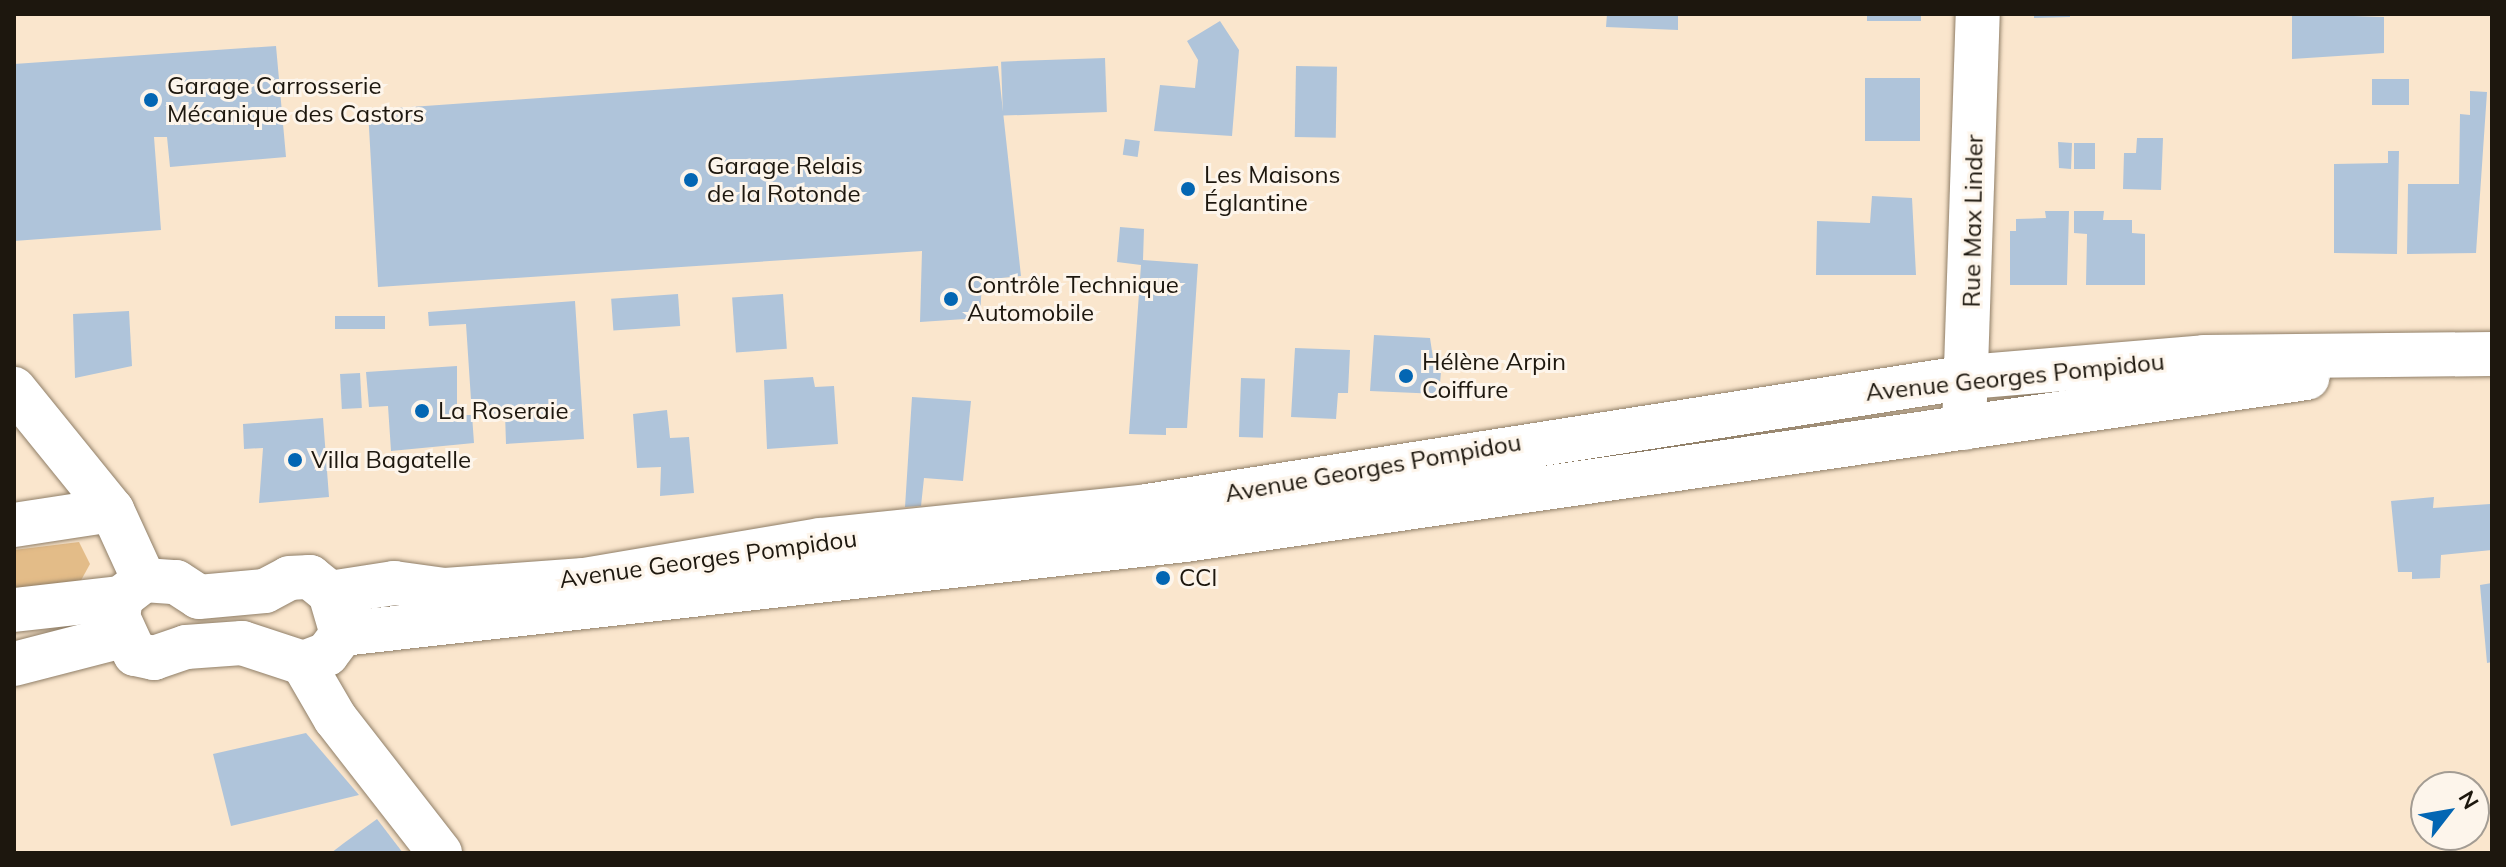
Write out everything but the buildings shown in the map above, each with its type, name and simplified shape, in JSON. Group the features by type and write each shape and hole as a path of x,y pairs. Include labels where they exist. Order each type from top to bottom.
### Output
{"main road":[{"name":"Rue Max Linder","path":"1964,428 1978,14"},
{"name":"Avenue Georges Pompidou","path":"336,614 394,583 445,590 584,580 804,542 1067,517 1968,377 2204,357 2419,359 2492,354"},
{"name":"Avenue Georges Pompidou","path":"336,614 1185,540 2419,359"},
{"path":"14,389 112,510 135,654 154,658 186,647 242,643 303,663 327,654 336,614"},
{"path":"14,525 112,510"},
{"name":"Avenue Georges Pompidou","path":"14,664 176,582 199,597 265,591 310,577 336,614"},
{"name":"Avenue Georges Pompidou","path":"14,610 129,605"},
{"path":"303,663 335,718 440,853"}],"shaded area":[{"path":"79,542 90,564 79,584 14,590 14,550"}],"place":[{"name":"Garage Carrosserie Mécanique des Castors","path":"151,100"},
{"name":"Garage Relais de la Rotonde","path":"691,180"},
{"name":"Les Maisons Églantine","path":"1188,189"},
{"name":"Contrôle Technique Automobile","path":"951,299"},
{"name":"Hélène Arpin Coiffure","path":"1406,376"},
{"name":"La Roseraie","path":"422,411"},
{"name":"Villa Bagatelle","path":"295,460"},
{"name":"CCI","path":"1163,578"}]}
